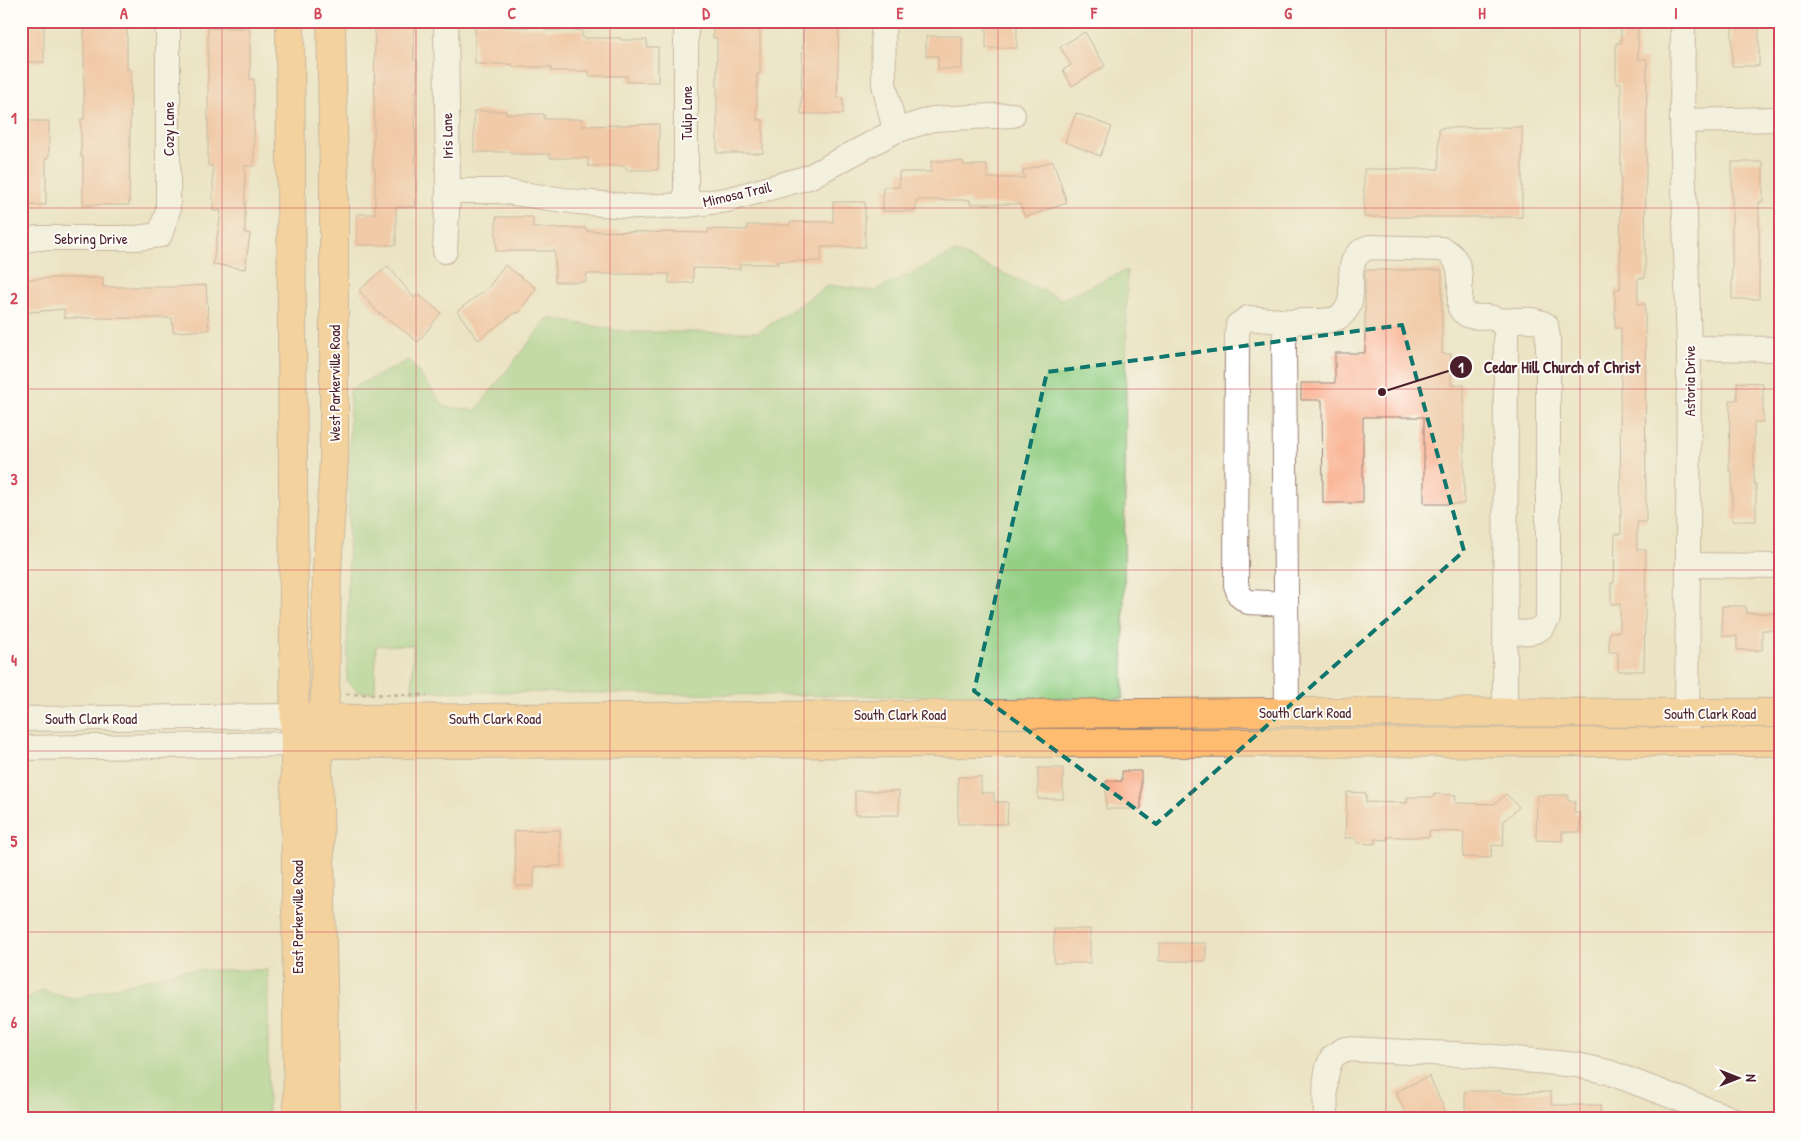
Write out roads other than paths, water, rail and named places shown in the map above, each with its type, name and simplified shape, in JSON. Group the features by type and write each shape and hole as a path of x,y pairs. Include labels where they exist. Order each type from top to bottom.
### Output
{"main road":[{"path":"290,21 290,253 296,716"},
{"name":"West Parkerville Road","path":"309,744 324,717 326,569 334,460 334,174 331,21"},
{"path":"1287,712 1288,742"},
{"name":"South Clark Road","path":"296,716 364,719 1287,712 1780,713"},
{"path":"1505,712 1505,742"},
{"name":"East Parkerville Road","path":"296,716 318,766 326,1119"},
{"name":"South Clark Road","path":"309,744 1780,742"},
{"name":"East Parkerville Road","path":"298,1119 309,744"}],"street":[{"name":"Cozy Lane","path":"160,235 168,210 168,21"},
{"name":"Iris Lane","path":"445,251 448,191 446,21"},
{"name":"Tulip Lane","path":"686,21 686,205"},
{"path":"883,21 884,84 895,131"},
{"name":"Astoria Drive","path":"1683,21 1682,121 1690,348 1687,742"},
{"name":"Mimosa Trail","path":"448,191 500,190 578,202 639,207 686,205 727,200 808,177 895,131 933,119 1014,114"},
{"path":"1682,121 1780,119"},
{"name":"Sebring Drive","path":"21,241 37,238 136,238 160,235"},
{"path":"1286,604 1248,602 1240,596 1236,585 1238,325 1248,318 1292,322 1301,320 1330,320 1339,317 1351,297 1351,266 1355,256 1362,250 1370,247 1442,249 1451,253 1458,262 1460,308 1463,313 1471,317 1494,318 1501,321 1530,319 1546,325 1548,338 1548,618 1544,627 1537,632 1505,632"},
{"path":"1501,321 1506,330 1505,712"},
{"path":"1287,712 1284,342 1286,330 1292,322"},
{"path":"1690,348 1780,349"},
{"path":"1688,565 1780,566"},
{"name":"South Clark Road","path":"21,718 296,716"},
{"name":"South Clark Road","path":"21,748 309,744"},
{"path":"1326,1119 1328,1069 1333,1057 1345,1049 1354,1049 1473,1055 1577,1065 1608,1072 1732,1119"}],"place":[{"name":"Cedar Hill Church of Christ","path":"1382,392"}]}
